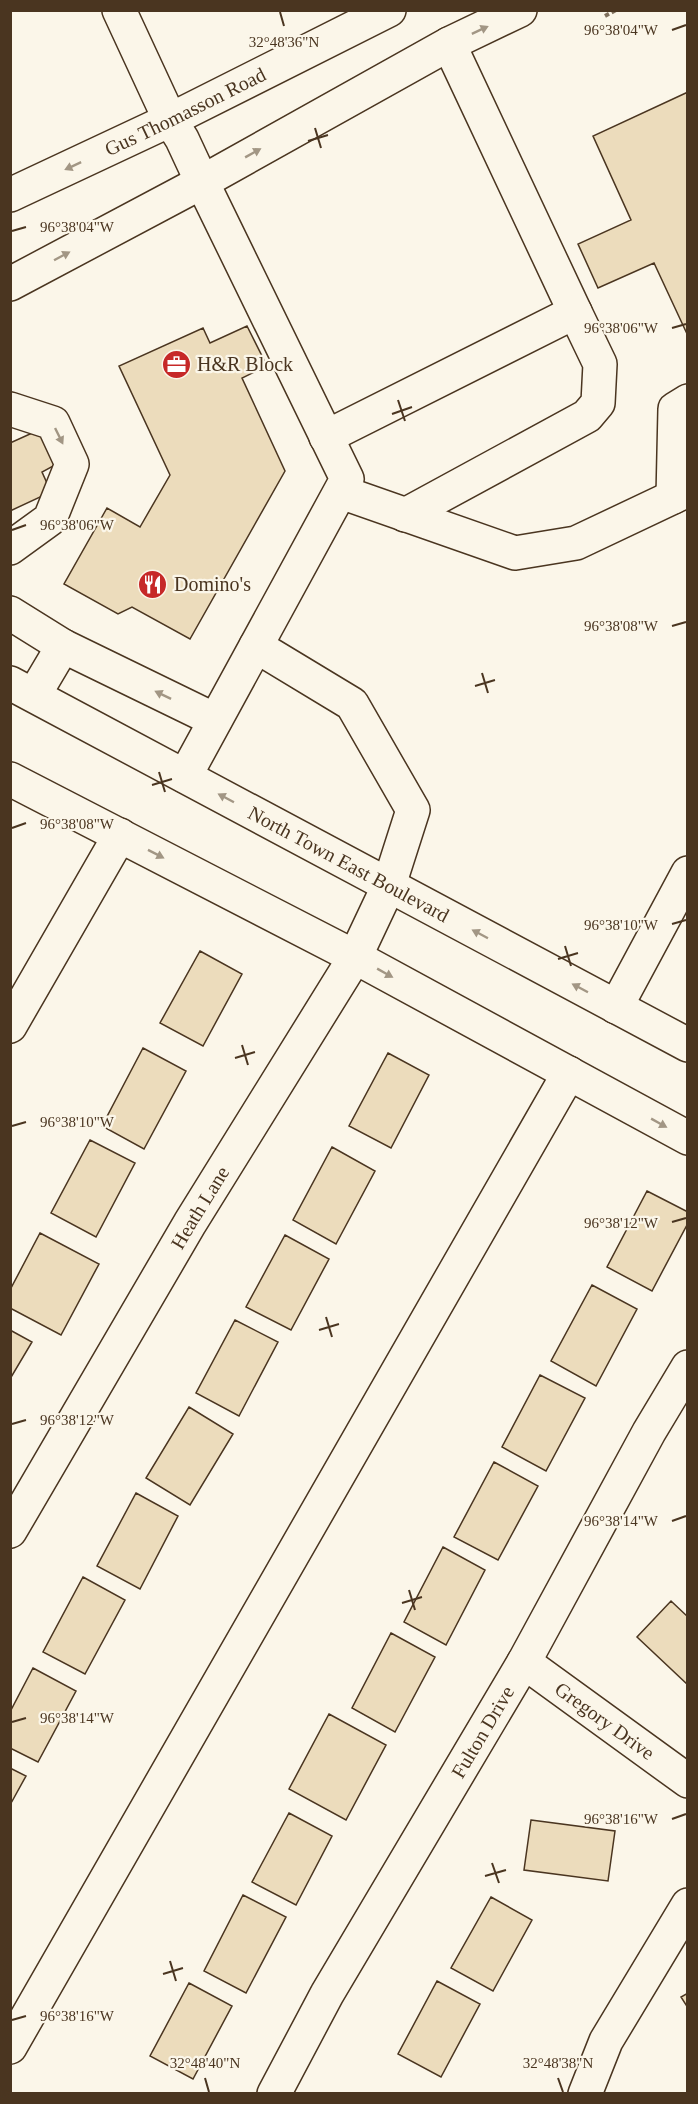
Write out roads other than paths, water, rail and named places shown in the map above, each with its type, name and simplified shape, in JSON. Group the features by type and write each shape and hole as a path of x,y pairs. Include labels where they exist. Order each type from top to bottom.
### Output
{"main road":[{"path":"119,10 170,120 182,139 347,479 185,776"},
{"name":"Gus Thomasson Road","path":"10,195 170,120 346,20 389,10"},
{"path":"10,284 202,182 449,44 520,10"},
{"path":"405,515 587,416 598,403 600,364 449,44"},
{"path":"326,437 575,312"},
{"path":"341,492 515,554 576,543 680,494 675,409 687,401"},
{"path":"10,409 53,423 72,464 50,519 10,548"},
{"path":"10,613 63,646 215,720"},
{"path":"22,689 63,646"},
{"name":"Heath Lane","path":"10,1532 190,1223 355,957 389,885 413,810 352,704 256,646"},
{"name":"North Town East Boulevard","path":"22,689 687,1045"},
{"path":"10,778 355,957 687,1138"},
{"path":"10,1026 120,835"},
{"path":"616,1007 687,873"},
{"path":"10,2047 569,1073"},
{"name":"Fulton Drive","path":"274,2094 327,1995 524,1662 649,1432 687,1367"},
{"name":"Gregory Drive","path":"524,1662 687,1781"},
{"path":"585,2094 606,2041 687,1905"}],"place":[{"name":"H&R Block","path":"176,364"},
{"name":"Domino's","path":"153,584"}]}
